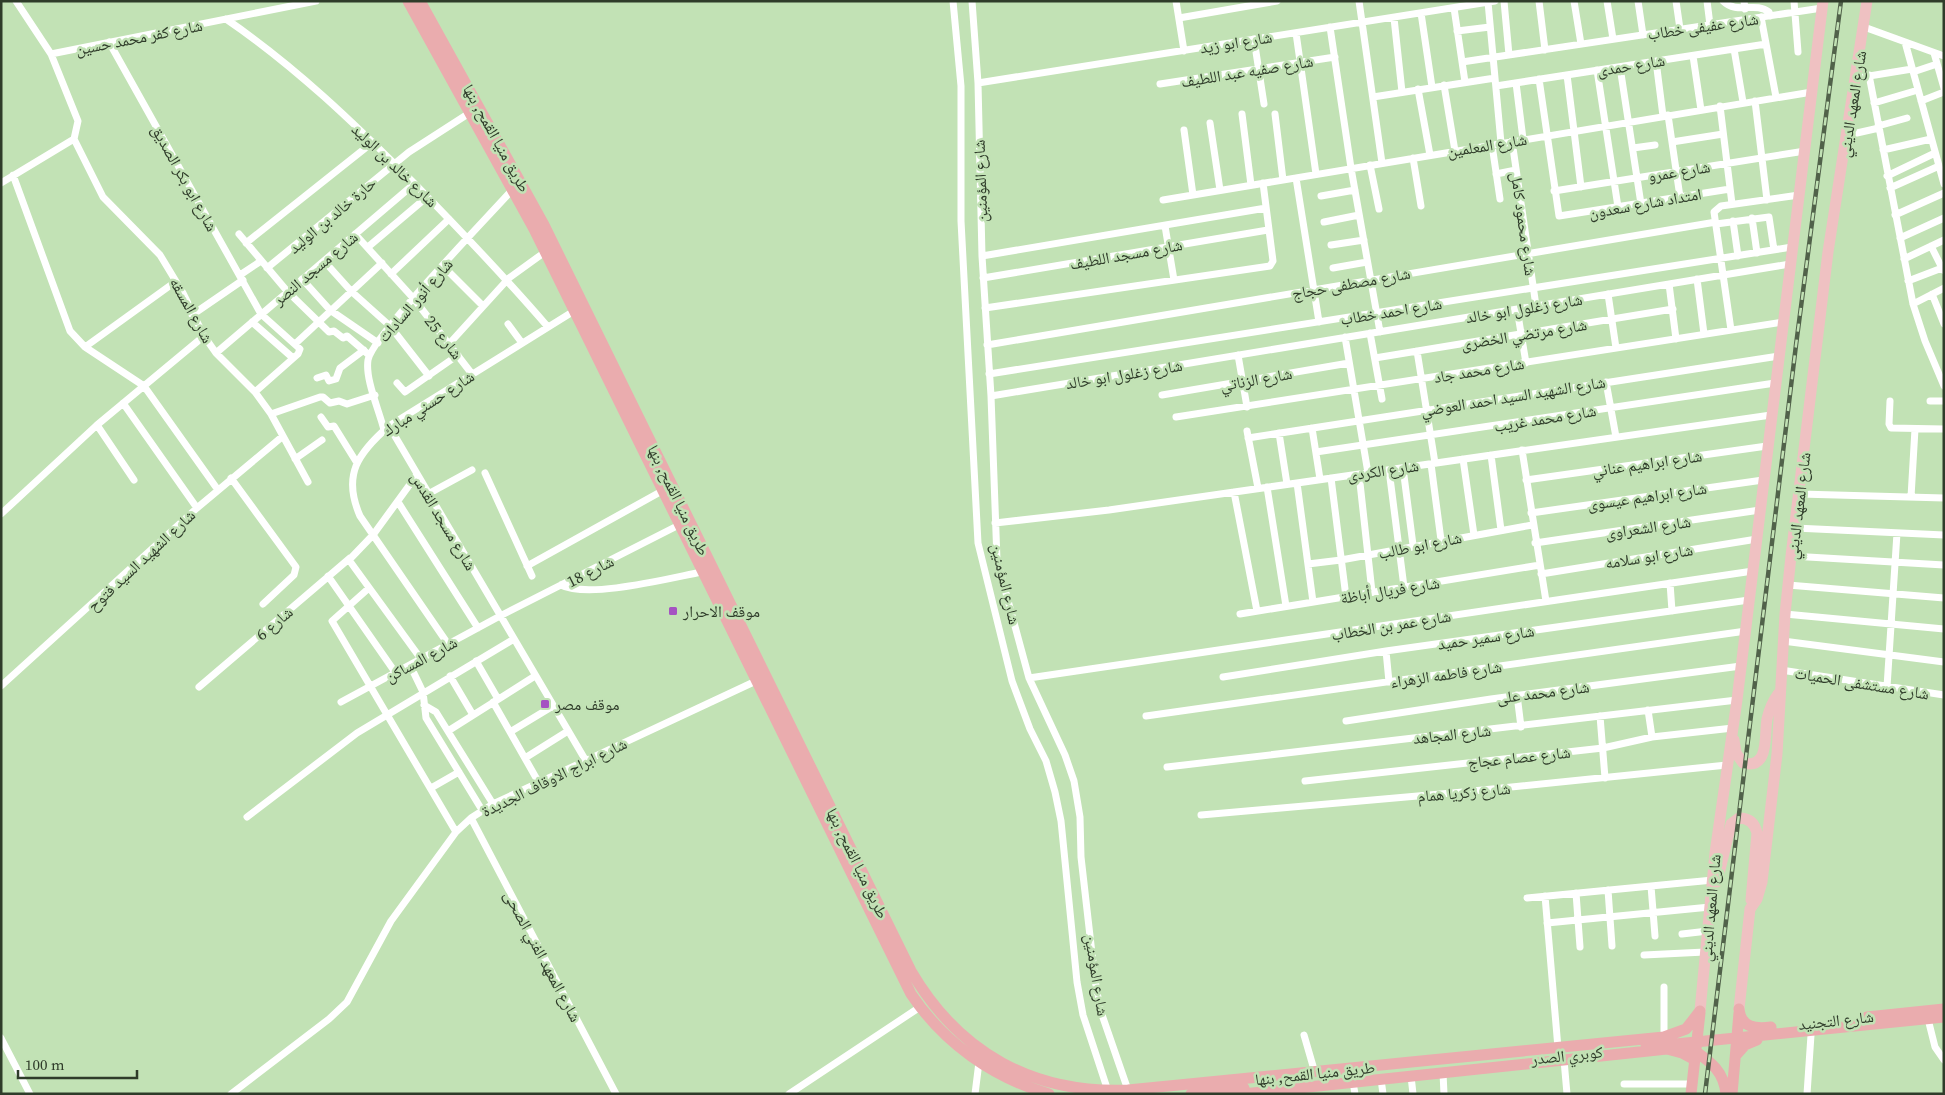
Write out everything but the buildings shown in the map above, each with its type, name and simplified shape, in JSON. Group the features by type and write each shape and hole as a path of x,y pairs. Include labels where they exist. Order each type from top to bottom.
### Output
{"highway":[{"name":"طريق منيا القمح, بنها","path":"408,1 471,112 546,252 756,681 858,877 921,988 933,1005 960,1034 993,1058 1029,1076 1068,1087 1108,1091 1218,1082 1664,1037 1686,1029 1700,1011"},
{"name":"طريق منيا القمح, بنها","path":"420,1 544,225 858,877 905,982 920,1008 954,1042 979,1062 1014,1082 1049,1094"},
{"path":"1739,1010 1742,1021 1752,1028 1748,1035 1749,1039 1756,1040"},
{"path":"1732,1094 1737,1054 1739,1010"},
{"path":"1691,1089 1700,1011"},
{"name":"شارع التجنيد","path":"1752,1028 1944,1011"},
{"name":"كوبري الصدر","path":"1218,1082 1240,1089 1944,1011"},
{"name":"شارع التجنيد","path":"1756,1040 1929,1023 1944,1019"},
{"name":"كوبري الصدر","path":"1191,1094 1378,1073 1944,1019"},
{"path":"1678,1040 1712,1062 1724,1081 1726,1094"},
{"path":"1737,1054 1745,1045 1756,1040"},
{"name":"طريق منيا القمح, بنها","path":"1240,1089 1354,1088 1381,1079 1667,1049 1682,1052 1695,1060"},
{"path":"1381,1066 1381,1079"}],"main road":[{"name":"شارع المعهد الديني","path":"1739,1010 1750,909 1757,899 1762,882 1778,754 1785,614 1828,252 1857,78 1867,1"},
{"name":"شارع المعهد الديني","path":"1700,1011 1713,880 1746,631 1822,4"},
{"path":"1733,728 1736,753 1739,759 1748,764 1759,760 1765,748 1767,720 1780,690"},
{"path":"1712,892 1720,874 1731,824 1739,818 1749,820 1756,828 1757,833 1750,909"}],"street":[{"path":"16,1 51,54"},
{"name":"شارع كفر محمد حسين","path":"74,139 78,121 51,54 316,1"},
{"name":"شارع المؤمنين","path":"953,1 961,86 961,221 978,543 1012,681 1030,729 1046,761 1055,792 1061,821 1076,982 1083,1015 1108,1091"},
{"name":"شارع المؤمنين","path":"972,1 978,84 982,256 991,396 997,560 1029,678 1065,755 1074,781 1080,817 1081,857 1095,980 1100,1008 1128,1090"},
{"path":"1176,1 1184,50"},
{"path":"1179,18 1277,1"},
{"path":"1359,1 1382,163"},
{"path":"1504,1 1509,55"},
{"path":"1539,1 1545,50"},
{"path":"1574,1 1581,44"},
{"path":"1607,1 1613,39"},
{"path":"1638,1 1643,35"},
{"path":"1676,1 1680,29"},
{"path":"1707,1 1710,25"},
{"path":"1723,1 1730,7 1745,10 1762,8 1769,12 1770,16"},
{"path":"1744,1 1745,10"},
{"path":"1794,1 1798,52"},
{"path":"1491,2 1490,27 1501,143"},
{"name":"شارع ابو زيد","path":"978,84 1491,2"},
{"name":"شارع عفيفى خطاب","path":"1462,62 1795,12 1822,4"},
{"path":"1454,8 1465,82"},
{"path":"1421,13 1432,87"},
{"path":"1761,17 1776,97"},
{"path":"1394,18 1402,92"},
{"name":"شارع خالد بن الوليد","path":"226,19 283,61 373,142 469,239 548,327"},
{"path":"1330,27 1351,168 1380,332"},
{"path":"1457,31 1490,27"},
{"path":"1864,27 1944,56"},
{"path":"1296,33 1316,174"},
{"path":"1254,39 1264,104"},
{"name":"شارع ابو بكر الصديق","path":"109,42 261,314"},
{"path":"1905,42 1944,184"},
{"name":"شارع حمدى","path":"1496,86 1766,44"},
{"path":"1734,49 1743,102"},
{"path":"1934,53 1944,88"},
{"path":"1693,56 1701,110"},
{"name":"شارع صفيه عبد اللطيف","path":"1160,84 1335,57"},
{"path":"1656,61 1672,142 1680,197"},
{"path":"1857,78 1913,71 1937,64"},
{"path":"1620,67 1642,204"},
{"path":"1597,70 1618,207"},
{"path":"1566,75 1581,187"},
{"path":"1869,75 1913,304 1925,341 1944,386"},
{"path":"1372,96 1495,78"},
{"path":"1538,79 1554,191"},
{"path":"1516,83 1523,140"},
{"path":"1444,85 1454,151"},
{"path":"1418,89 1430,155"},
{"path":"1874,103 1918,90"},
{"name":"شارع المعلمين","path":"1163,200 1812,92"},
{"path":"1921,102 1944,92"},
{"path":"1754,101 1767,200"},
{"path":"1720,106 1732,204"},
{"name":"حارة خالد بن الوليد","path":"267,268 394,163 439,131 471,112"},
{"path":"1242,114 1251,185"},
{"path":"1275,114 1283,180"},
{"path":"1848,135 1907,118"},
{"path":"1210,123 1220,190"},
{"path":"1184,130 1193,195"},
{"path":"1672,142 1723,134"},
{"path":"1,183 74,139"},
{"name":"شارع المسقه","path":"74,139 103,197 160,254 183,293 192,315 204,336 216,353 254,392 271,414 308,482"},
{"path":"1882,150 1931,139"},
{"name":"شارع محمود كامل","path":"1512,141 1536,306"},
{"path":"246,243 373,142"},
{"path":"1492,145 1500,199"},
{"path":"1633,148 1655,145"},
{"name":"شارع عمرو","path":"1554,191 1805,151"},
{"path":"1887,176 1935,153"},
{"path":"1413,158 1421,206"},
{"path":"1370,165 1379,209"},
{"path":"1890,188 1941,168"},
{"path":"1496,174 1516,170"},
{"path":"13,175 65,323 74,337 85,347 144,386 218,490"},
{"path":"1296,178 1318,322"},
{"path":"985,308 1272,265 1263,183"},
{"name":"شارع مسجد النصر","path":"216,353 414,184"},
{"name":"شارع أنور السادات","path":"386,428 367,370 367,353 513,189"},
{"name":"امتداد شارع سعدون","path":"1554,191 1557,213 1560,217 1730,189"},
{"path":"1321,196 1355,190"},
{"path":"1895,215 1944,193"},
{"path":"1731,330 1716,223 1716,209 1732,204 1799,195"},
{"path":"368,247 427,197"},
{"path":"982,256 1266,208"},
{"path":"1324,222 1359,215"},
{"path":"1757,253 1752,218 1767,216 1770,218 1774,250"},
{"name":"شارع مصطفى حجاج","path":"987,345 1528,253 1752,218"},
{"path":"1900,238 1944,218"},
{"path":"391,274 450,219"},
{"path":"1734,221 1738,256"},
{"path":"1165,226 1174,280"},
{"name":"شارع مسجد اللطيف","path":"983,278 1268,230"},
{"path":"239,234 287,291 319,323 330,333 334,331 343,338 347,336 367,353 340,368 336,379 330,380 326,375 317,378"},
{"name":"شارع 25","path":"355,234 414,299 472,374"},
{"path":"1331,246 1364,240"},
{"path":"1904,259 1944,240"},
{"path":"1908,281 1943,270 1931,246"},
{"name":"شارع احمد خطاب","path":"989,374 1792,247"},
{"path":"449,344 507,280 546,252"},
{"path":"324,260 351,291 390,326 429,376"},
{"path":"192,315 242,278 261,261"},
{"path":"1333,268 1368,262"},
{"path":"295,344 382,263"},
{"name":"شارع زغلول ابو خالد","path":"991,396 1790,264"},
{"path":"443,266 484,306"},
{"path":"302,279 330,310 378,342"},
{"path":"1697,279 1704,334"},
{"path":"85,347 175,282"},
{"path":"1669,284 1676,339"},
{"path":"1913,304 1944,288"},
{"path":"1608,294 1616,348"},
{"path":"1932,294 1944,324"},
{"path":"1517,309 1526,363"},
{"name":"شارع مرتضي الخضرى","path":"1375,358 1672,309"},
{"name":"شارع حسني مبارك","path":"448,644 373,535 355,503 352,484 354,469 365,449 386,428 574,311"},
{"path":"254,392 300,352 295,344 261,314"},
{"path":"252,322 293,358"},
{"name":"شارع محمد جاد","path":"1176,418 1783,322"},
{"path":"508,324 522,343"},
{"path":"1370,333 1382,399"},
{"path":"1,514 97,425 204,336"},
{"path":"1345,337 1368,473"},
{"path":"1417,351 1431,435 1441,540"},
{"path":"1238,355 1248,407"},
{"path":"397,383 405,392 458,356"},
{"name":"شارع الشهيد السيد احمد العوضي","path":"1258,488 1248,434 1279,433 1779,356"},
{"name":"شارع الزناتي","path":"1162,395 1349,363"},
{"path":"1606,382 1616,437"},
{"name":"شارع محمد غريب","path":"1316,452 1775,383"},
{"path":"271,414 320,397 323,397 330,403 339,401 347,404 375,395"},
{"path":"1890,401 1889,424 1891,428 1944,429"},
{"path":"1930,401 1944,401 1944,408"},
{"path":"123,403 197,508"},
{"name":"شارع الكردى","path":"995,523 1234,492 1771,415"},
{"path":"321,416 328,427 334,426 357,463"},
{"path":"97,425 134,480"},
{"name":"شارع مسجد القدس","path":"386,428 428,494 586,761"},
{"path":"1312,428 1320,480"},
{"path":"1911,497 1915,429"},
{"path":"1279,433 1287,484"},
{"name":"شارع الشهيد السيد فتوح","path":"1,686 197,508 283,436"},
{"path":"295,459 322,440"},
{"name":"شارع ابراهيم عناني","path":"1526,480 1767,446"},
{"path":"1522,450 1535,543 1546,601"},
{"path":"1491,455 1500,530"},
{"path":"1463,459 1474,535"},
{"path":"1403,468 1413,545"},
{"path":"428,494 472,470"},
{"path":"1389,470 1404,587"},
{"path":"485,473 532,576"},
{"path":"1359,474 1372,592"},
{"name":"شارع 6","path":"199,687 350,558 373,535 416,476"},
{"path":"231,478 296,567 294,575 263,604"},
{"path":"1331,478 1346,597"},
{"name":"شارع ابراهيم عيسوى","path":"1531,513 1764,480"},
{"path":"1297,483 1313,602"},
{"path":"1267,487 1286,606"},
{"path":"527,566 662,491"},
{"path":"1234,492 1257,611"},
{"path":"1800,494 1944,498"},
{"path":"398,502 478,628"},
{"name":"شارع الشعراوى","path":"1535,543 1760,510"},
{"name":"شارع ابو طالب","path":"1308,564 1341,560 1532,524"},
{"name":"شارع 18","path":"500,616 679,525"},
{"path":"1795,528 1944,535"},
{"path":"1887,687 1897,533"},
{"name":"شارع ابو سلامه","path":"1541,574 1756,539"},
{"path":"1791,556 1944,566"},
{"path":"350,558 349,562 421,659"},
{"name":"شارع فريال أباظة","path":"1240,614 1540,565"},
{"name":"شارع عمر بن الخطاب","path":"1029,678 1753,571"},
{"path":"561,585 573,590 586,590 648,582 702,572"},
{"path":"328,576 395,672"},
{"path":"1670,583 1672,611"},
{"path":"1788,585 1944,598"},
{"path":"369,588 332,621 456,832"},
{"name":"شارع سمير حميد","path":"1223,677 1386,651 1749,600"},
{"path":"1785,614 1944,629"},
{"name":"شارع المساكن","path":"341,702 500,616"},
{"name":"شارع فاطمه الزهراء","path":"1146,716 1746,631"},
{"path":"246,817 357,733 514,639"},
{"path":"1783,641 1944,662"},
{"path":"1386,651 1389,682"},
{"path":"476,661 510,732 539,783"},
{"path":"410,665 423,692 426,718 482,810"},
{"name":"شارع محمد على","path":"1346,721 1518,695 1741,666"},
{"name":"شارع مستشفى الحميات","path":"1781,670 1944,695"},
{"path":"450,676 473,715"},
{"path":"448,731 535,676"},
{"name":"شارع ابراج الاوقاف الجديدة","path":"231,1094 329,1019 346,1002 391,921 456,832 471,818 493,804 756,681"},
{"path":"1518,695 1521,727"},
{"name":"شارع المجاهد","path":"1167,767 1521,727 1737,700"},
{"path":"424,705 436,712 493,804"},
{"path":"510,732 553,706"},
{"path":"1648,710 1652,737"},
{"path":"1600,716 1605,778"},
{"name":"شارع عصام عجاج","path":"1305,781 1603,748 1652,737 1733,728"},
{"path":"525,758 568,731"},
{"name":"شارع زكريا همام","path":"1200,815 1727,765"},
{"path":"431,788 459,772"},
{"name":"شارع المعهد الفني الصحى","path":"471,818 616,1094"},
{"path":"1527,898 1713,880"},
{"path":"1651,886 1655,936"},
{"path":"1608,890 1612,946"},
{"path":"1576,893 1580,947"},
{"path":"1545,896 1558,1048"},
{"path":"1547,922 1710,908"},
{"path":"1682,934 1708,931"},
{"path":"1644,955 1705,952"},
{"path":"1664,987 1664,1037"},
{"path":"789,1094 920,1008"},
{"path":"1929,1023 1935,1047 1944,1060"},
{"path":"1304,1035 1315,1072"},
{"path":"1807,1094 1811,1035"},
{"path":"1,1038 30,1094"},
{"path":"1564,1060 1567,1094"},
{"path":"974,1094 979,1062"},
{"path":"1443,1073 1444,1094"},
{"path":"1411,1076 1414,1094"},
{"path":"1381,1079 1383,1094"},
{"path":"1624,1084 1691,1089"}],"railway":[{"path":"1705,1094 1796,345 1841,1"}],"place":[{"name":"موقف الاحرار","path":"673,611"},
{"name":"موقف مصر","path":"545,704"}]}
